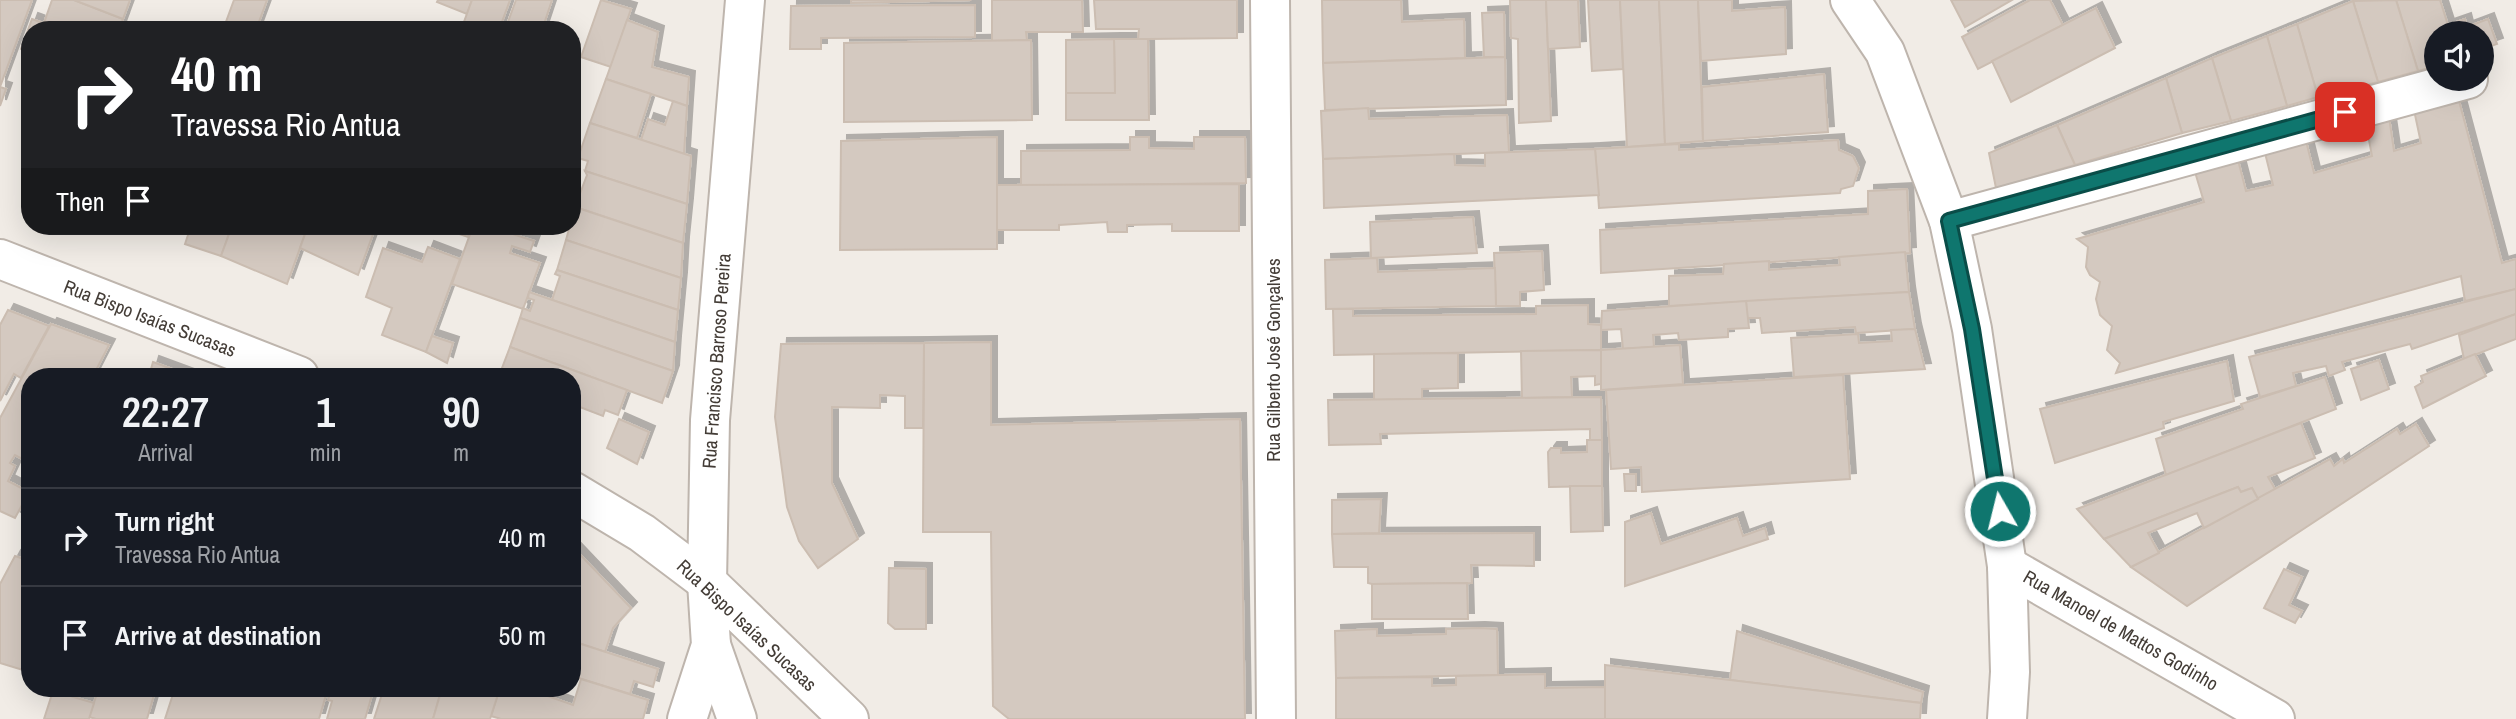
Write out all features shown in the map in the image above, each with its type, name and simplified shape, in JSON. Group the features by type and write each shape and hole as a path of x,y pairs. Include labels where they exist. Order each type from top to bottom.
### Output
{"street":[{"name":"Rua Francisco Barroso Pereira","path":"687,719 711,645 707,582 710,420 745,0"},
{"name":"Rua Gilberto José Gonçalves","path":"1270,0 1276,719"},
{"name":"Rua Manoel de Mattos Godinho","path":"1850,0 1885,52 1949,221 1972,329 2007,566 2276,719"},
{"path":"1949,221 2424,91"},
{"name":"Rua Bispo Isaías Sucasas","path":"0,259 279,368"},
{"name":"Rua Bispo Isaías Sucasas","path":"581,496 642,533 707,582 849,719"},
{"path":"2007,566 2010,672 2007,719"},
{"path":"711,645 737,719"}],"building":[{"path":"0,0 32,0 24,21 21,21 21,30 0,87"},
{"path":"52,0 74,0 123,19 122,21 45,21"},
{"path":"74,0 130,0 123,19"},
{"path":"234,0 267,0 259,21 226,21"},
{"path":"472,0 467,14 437,2"},
{"path":"472,0 510,0 502,21 464,21"},
{"path":"516,0 552,0 545,21 508,21"},
{"path":"601,0 631,9 611,67 581,57"},
{"path":"851,0 971,0 851,3"},
{"path":"992,0 1082,0 1083,32 1026,32 1027,40 992,41"},
{"path":"1094,0 1237,0 1237,38 1138,39 1139,29 1096,29"},
{"path":"1322,0 1401,0 1402,22 1464,19 1465,58 1323,63"},
{"path":"1510,0 1546,0 1551,121 1519,123 1518,39 1511,38"},
{"path":"1546,0 1578,0 1580,47 1548,49"},
{"path":"1588,0 1620,0 1623,69 1592,71"},
{"path":"1620,0 1659,0 1665,144 1627,147"},
{"path":"1659,0 1698,0 1703,141 1665,144"},
{"path":"1698,0 1732,0 1732,11 1785,7 1786,54 1701,61"},
{"path":"1951,0 2012,0 1965,27"},
{"path":"2030,0 2050,0 2063,25 1978,69 1962,37"},
{"path":"2396,0 2440,0 2447,21 2424,21 2424,69 2418,71"},
{"path":"2396,0 2418,71 2378,82 2353,1"},
{"path":"2353,1 2378,82 2318,97 2297,24"},
{"path":"975,5 975,37 821,38 821,49 790,49 791,6"},
{"path":"2096,8 2115,48 2011,102 1992,61"},
{"path":"1504,12 1505,57 1484,57 1482,13"},
{"path":"627,20 658,32 652,67 689,77 687,106 606,79"},
{"path":"2297,24 2318,97 2287,106 2267,36"},
{"path":"2267,36 2287,106 2231,121 2212,58"},
{"path":"1114,39 1148,39 1149,120 1066,120 1066,93 1115,93"},
{"path":"1114,39 1115,93 1066,93 1066,40"},
{"path":"1031,40 1032,120 844,122 844,43"},
{"path":"1505,57 1506,105 1325,110 1323,63"},
{"path":"2212,58 2231,121 2182,133 2166,78"},
{"path":"1824,74 1828,132 1703,141 1702,87"},
{"path":"2166,78 2182,133 2075,165 2057,125"},
{"path":"606,79 651,94 637,138 590,123"},
{"path":"0,87 6,89 0,106"},
{"path":"2458,97 2502,263 2516,259 2516,289 2465,301 2461,276 2116,373 2120,363 2107,350 2112,326 2100,315 2096,299 2100,282 2090,275 2086,267 2088,247 2077,239 2204,202 2195,172 2238,160 2246,191 2273,185 2265,153 2306,141 2314,173 2372,156 2366,124 2389,117 2394,151 2421,143 2414,110"},
{"path":"673,101 687,106 684,154 641,140 648,119 665,125"},
{"path":"1368,108 1369,119 1507,115 1509,152 1323,159 1321,111"},
{"path":"590,123 691,156 687,204 585,171 588,161 581,159 581,149"},
{"path":"2057,125 2075,165 1996,188 1989,153"},
{"path":"997,137 997,249 840,250 841,141"},
{"path":"1130,137 1149,137 1149,148 1194,149 1194,137 1245,137 1246,183 1021,186 1021,151 1130,150"},
{"path":"1838,140 1839,150 1853,156 1859,168 1853,186 1841,189 1840,193 1599,208 1595,149 1679,144 1679,150"},
{"path":"1595,149 1599,195 1324,208 1323,159 1454,154 1455,165 1485,166 1485,153"},
{"path":"585,171 687,204 683,243 581,209 581,191 587,175"},
{"path":"1239,184 1239,231 1172,231 1172,224 1127,225 1127,232 1108,232 1107,222 1059,225 1059,230 997,230 997,185"},
{"path":"1907,189 1910,253 1601,273 1600,230 1868,214 1868,191"},
{"path":"581,209 683,243 681,278 566,240 567,235 581,235"},
{"path":"1473,217 1477,253 1371,258 1370,222"},
{"path":"188,235 229,235 221,256 185,244"},
{"path":"229,235 305,235 287,284 221,256"},
{"path":"305,235 373,235 358,275 300,248"},
{"path":"470,235 516,235 534,241 530,252 512,246 510,253 540,263 523,309 452,284"},
{"path":"566,240 681,278 678,310 557,270"},
{"path":"428,247 460,259 426,352 382,335 392,308 366,297 383,248 422,262"},
{"path":"1542,251 1544,290 1520,292 1520,306 1496,306 1494,253"},
{"path":"1905,252 1909,292 1669,306 1669,276 1723,274 1724,264 1769,261 1769,270 1840,265 1839,257"},
{"path":"1377,258 1378,272 1495,268 1496,306 1326,309 1325,260"},
{"path":"557,270 678,310 675,342 552,300 560,276 555,274"},
{"path":"2516,289 2516,314 2412,349 2410,344 2342,362 2345,370 2329,376 2326,366 2293,373 2296,386 2260,397 2249,357"},
{"path":"529,292 675,342 673,371 520,318 523,308 530,311 534,300 528,298"},
{"path":"1909,292 1915,329 1856,333 1855,327 1762,333 1760,318 1747,318 1746,301"},
{"path":"1746,301 1749,328 1728,329 1728,337 1679,340 1678,333 1653,335 1654,347 1623,349 1621,329 1601,330 1602,311"},
{"path":"1588,305 1588,324 1601,325 1601,350 1334,355 1333,309 1353,309 1353,316 1536,314 1536,306"},
{"path":"8,310 49,326 26,368 21,368 21,378 14,374 0,401 0,325"},
{"path":"2516,314 2516,339 2464,359 2459,335"},
{"path":"520,318 673,371 662,403 581,373 581,368 567,368 510,347"},
{"path":"51,324 109,345 97,368 27,368"},
{"path":"1915,329 1925,369 1794,377 1791,338 1858,334 1859,343 1892,341 1891,330"},
{"path":"432,336 453,343 447,363 426,352"},
{"path":"991,342 991,425 1240,419 1245,719 1009,719 993,706 991,532 923,532 924,343"},
{"path":"924,343 923,428 905,428 905,396 880,395 880,408 832,407 832,483 858,539 818,568 799,541 787,507 775,417 781,344"},
{"path":"1680,345 1683,384 1601,390 1601,350"},
{"path":"510,347 567,368 502,368"},
{"path":"1601,350 1601,384 1595,385 1595,376 1571,377 1572,397 1522,398 1521,351"},
{"path":"1458,353 1458,388 1422,389 1422,399 1374,400 1374,354"},
{"path":"2475,354 2486,376 2423,408 2415,387 2423,382 2421,376"},
{"path":"2379,360 2389,389 2361,400 2351,369"},
{"path":"2227,361 2234,401 2163,422 2164,428 2055,463 2040,409"},
{"path":"153,362 169,368 151,368"},
{"path":"581,373 627,390 618,415 605,410 603,416 581,407"},
{"path":"1843,375 1850,479 1642,492 1641,467 1611,469 1606,390"},
{"path":"2325,377 2336,409 2166,475 2156,439 2243,409 2241,404"},
{"path":"21,379 21,458 15,455 10,463 15,466 8,481 21,488 21,507 15,518 0,511 0,418"},
{"path":"1601,397 1602,440 1590,440 1590,429 1380,434 1381,444 1329,445 1328,400"},
{"path":"619,419 649,432 637,464 607,448"},
{"path":"2301,423 2315,458 2268,477 2275,489 2258,499 2252,488 2241,492 2238,487 2104,539 2077,509"},
{"path":"2416,424 2429,446 2187,606 2131,567 2330,459 2334,466 2343,459 2344,463 2397,429 2400,434"},
{"path":"1587,440 1602,440 1602,486 1549,487 1548,452 1551,448 1561,448 1561,453 1587,452"},
{"path":"1624,474 1636,474 1636,491 1625,491"},
{"path":"1570,486 1602,486 1603,531 1571,532"},
{"path":"2238,487 2241,492 2252,488 2258,499 2204,528 2197,513 2148,533 2159,553 2131,567 2104,539"},
{"path":"1381,499 1379,533 1332,534 1332,500"},
{"path":"1651,513 1661,544 1737,518 1743,536 1765,528 1768,539 1625,586 1625,522"},
{"path":"1534,533 1534,566 1471,565 1472,583 1372,584 1368,583 1368,567 1334,567 1332,534"},
{"path":"581,555 631,608 613,628 605,652 581,644"},
{"path":"15,556 21,558 21,669 0,663 0,584"},
{"path":"889,568 926,569 926,629 895,629 888,623"},
{"path":"2284,569 2302,577 2289,605 2302,611 2295,623 2264,608"},
{"path":"1467,583 1468,619 1372,619 1372,584"},
{"path":"1377,629 1377,636 1446,634 1446,629 1497,629 1498,675 1336,678 1335,631"},
{"path":"1737,631 1923,692 1921,703 1730,680"},
{"path":"581,644 658,669 653,687 634,681 630,694 581,679"},
{"path":"1605,665 1921,703 1920,719 1605,719"},
{"path":"1545,674 1545,688 1605,687 1605,719 1336,719 1336,678 1432,677 1432,686 1456,685 1456,676"},
{"path":"581,679 648,700 643,719 501,719 491,716 497,697 551,697 573,705 575,697 581,697"},
{"path":"51,697 74,697 94,703 89,719 44,719"},
{"path":"96,697 153,697 147,719 89,717"},
{"path":"172,697 325,697 319,719 165,719"},
{"path":"329,697 371,697 365,719 327,719 332,701 328,700"},
{"path":"381,697 439,697 433,719 374,719"},
{"path":"439,697 497,697 490,719 433,719"}],"route":[{"path":"2000,511 1972,329 1949,221 2345,112"}]}
